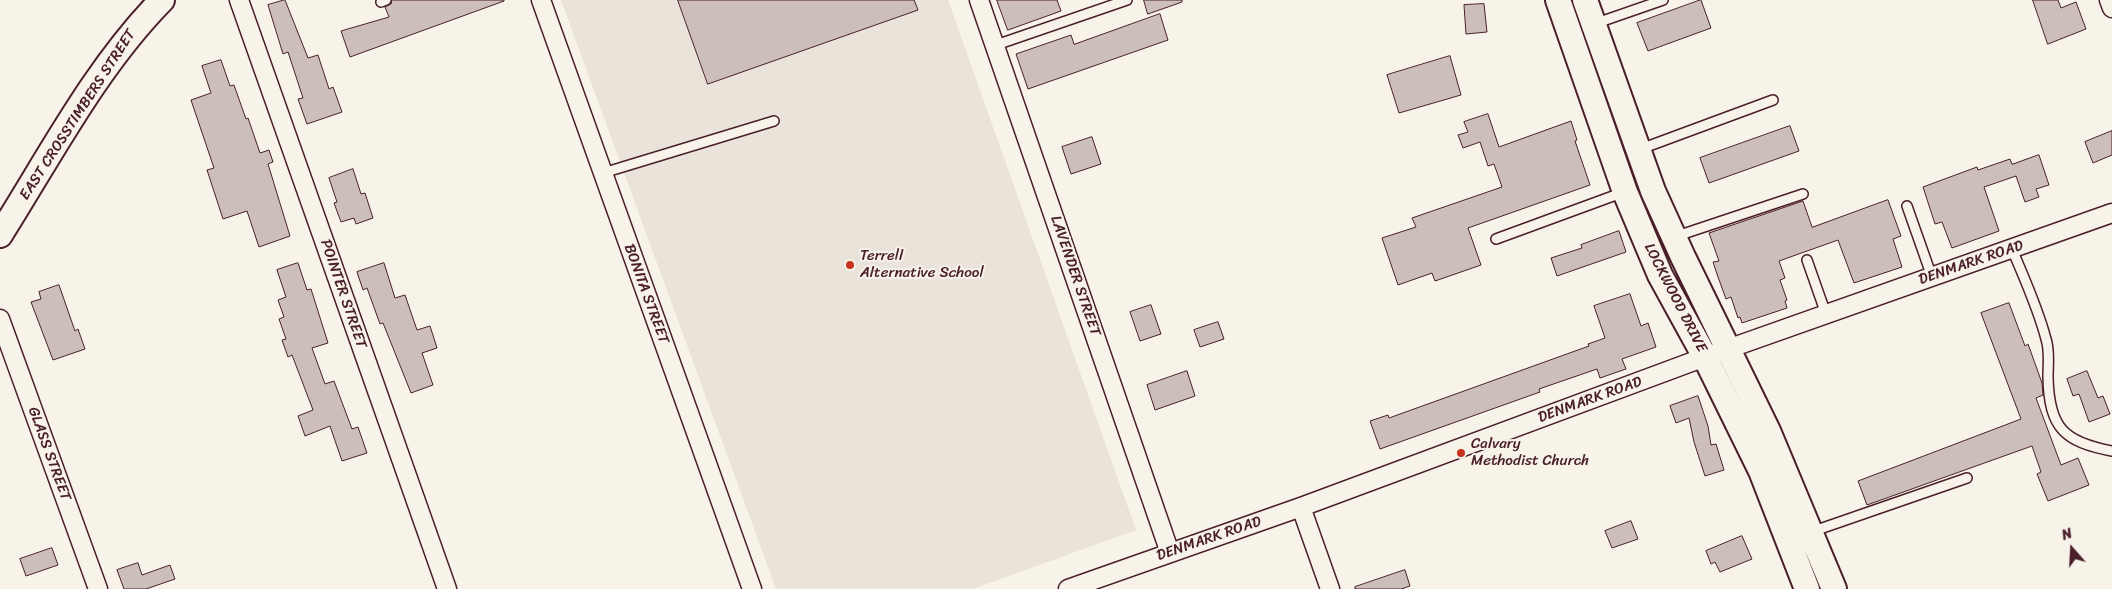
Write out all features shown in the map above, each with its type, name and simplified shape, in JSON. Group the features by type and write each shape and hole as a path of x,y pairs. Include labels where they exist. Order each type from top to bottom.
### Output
{"main road":[{"name":"EAST CROSSTIMBERS STREET","path":"0,235 89,93 139,23 162,0"},
{"name":"LOCKWOOD DRIVE","path":"1558,0 1625,192 1660,275 1705,357 1761,471 1803,579"},
{"name":"LOCKWOOD DRIVE","path":"1585,0 1624,114 1674,237 1730,348 1768,431 1834,589"},
{"path":"1600,122 1624,114"},
{"path":"1803,579 1823,561"}],"street":[{"name":"POINTER STREET","path":"239,0 448,589"},
{"name":"BONITA STREET","path":"540,0 752,589"},
{"name":"LAVENDER STREET","path":"979,0 1170,553"},
{"path":"2109,0 2112,8"},
{"name":"DENMARK ROAD","path":"1068,589 1302,507 1705,357 2112,213"},
{"name":"GLASS STREET","path":"0,319 98,589"},
{"path":"1302,507 1330,589"}],"lane":[{"path":"996,45 1127,0"},
{"path":"1593,24 1663,0"},
{"path":"1638,150 1773,100"},
{"path":"603,173 774,121"},
{"path":"1496,239 1625,192"},
{"path":"1674,237 1803,194"},
{"path":"1907,206 1932,277"},
{"path":"2012,248 2046,340 2048,386 2056,421 2063,432 2077,443 2112,451"},
{"path":"1807,260 1826,314"},
{"path":"1811,532 1966,478"}],"shaded area":[{"name":"Terrell Alternative School","path":"561,0 948,0 1136,530 973,589 776,589"}],"building":[{"path":"285,0 308,58 318,55 329,89 333,87 342,112 307,124 298,99 303,98 288,52 283,54 268,5"},
{"path":"392,0 504,1 350,57 341,31 389,17 385,7 391,4"},
{"path":"678,0 914,0 918,10 708,84"},
{"path":"997,0 1057,0 1061,11 1008,30"},
{"path":"1144,0 1182,0 1182,2 1148,14"},
{"path":"1701,0 1711,28 1648,51 1637,23"},
{"path":"2033,0 2058,0 2061,8 2076,2 2086,29 2048,44"},
{"path":"1484,4 1487,32 1466,34 1464,5"},
{"path":"1160,14 1168,40 1028,89 1016,54 1071,35 1074,44"},
{"path":"1450,56 1461,95 1399,113 1387,75"},
{"path":"221,60 230,86 234,85 246,119 248,118 260,153 269,150 273,162 268,164 290,236 259,247 247,211 223,219 207,170 214,168 191,100 211,93 202,66"},
{"path":"1488,114 1499,147 1571,121 1577,140 1575,141 1590,185 1468,228 1481,265 1435,281 1432,273 1398,285 1382,238 1416,227 1412,218 1502,187 1494,164 1488,166 1480,142 1463,148 1458,135 1468,132 1464,122"},
{"path":"1790,126 1799,151 1709,183 1700,158"},
{"path":"2112,131 2112,155 2093,163 2085,142"},
{"path":"1092,137 1101,164 1071,174 1062,147"},
{"path":"2039,155 2049,185 2036,189 2039,197 2025,202 2016,176 1984,187 1999,231 1952,248 1942,222 1935,224 1923,187 1977,167 1978,170 2010,159 2012,164"},
{"path":"353,169 361,194 365,193 373,218 356,224 354,218 341,222 334,203 337,202 329,178"},
{"path":"1888,200 1901,236 1893,239 1902,267 1854,283 1838,240 1779,261 1785,278 1780,280 1787,300 1785,301 1787,308 1742,323 1740,317 1738,318 1731,297 1726,299 1713,262 1719,261 1709,233 1803,201 1812,227"},
{"path":"1619,231 1626,252 1557,276 1551,258 1582,248 1581,245"},
{"path":"298,263 307,290 311,289 328,343 312,348 325,384 334,381 352,429 358,427 367,453 342,461 330,426 305,436 298,416 313,410 292,355 288,357 282,340 286,339 279,319 284,317 278,300 286,297 277,270"},
{"path":"384,263 395,298 405,295 417,330 430,326 437,348 422,353 433,385 411,393 383,323 380,324 367,288 363,290 357,272"},
{"path":"59,285 75,331 78,329 85,349 53,360 31,302 41,299 39,292"},
{"path":"1630,294 1641,326 1648,323 1656,347 1622,359 1626,369 1600,378 1597,369 1539,389 1540,392 1380,449 1370,421 1388,415 1389,418 1589,346 1588,344 1605,338 1594,306"},
{"path":"2009,303 2025,346 2028,344 2042,383 2043,395 2036,398 2061,465 2078,458 2089,485 2048,501 2037,474 2041,472 2032,446 1867,505 1858,481 2021,419 1981,313"},
{"path":"1151,305 1161,334 1140,341 1130,312"},
{"path":"1218,322 1224,339 1200,347 1194,330"},
{"path":"1187,371 1195,396 1155,410 1147,385"},
{"path":"2087,371 2098,398 2103,396 2110,414 2089,422 2079,394 2073,396 2067,379"},
{"path":"1698,396 1708,426 1711,445 1716,444 1724,470 1705,476 1694,442 1689,418 1676,423 1670,406"},
{"path":"1631,521 1638,539 1612,548 1605,531"},
{"path":"1742,536 1752,559 1720,572 1715,562 1711,564 1706,551"},
{"path":"52,548 58,565 26,576 20,559"},
{"path":"138,563 142,575 170,565 175,579 146,589 124,589 117,570"},
{"path":"1405,570 1410,586 1401,589 1355,589 1355,587"}],"place":[{"name":"Terrell Alternative School","path":"850,265"},
{"name":"Calvary Methodist Church","path":"1461,453"}]}
